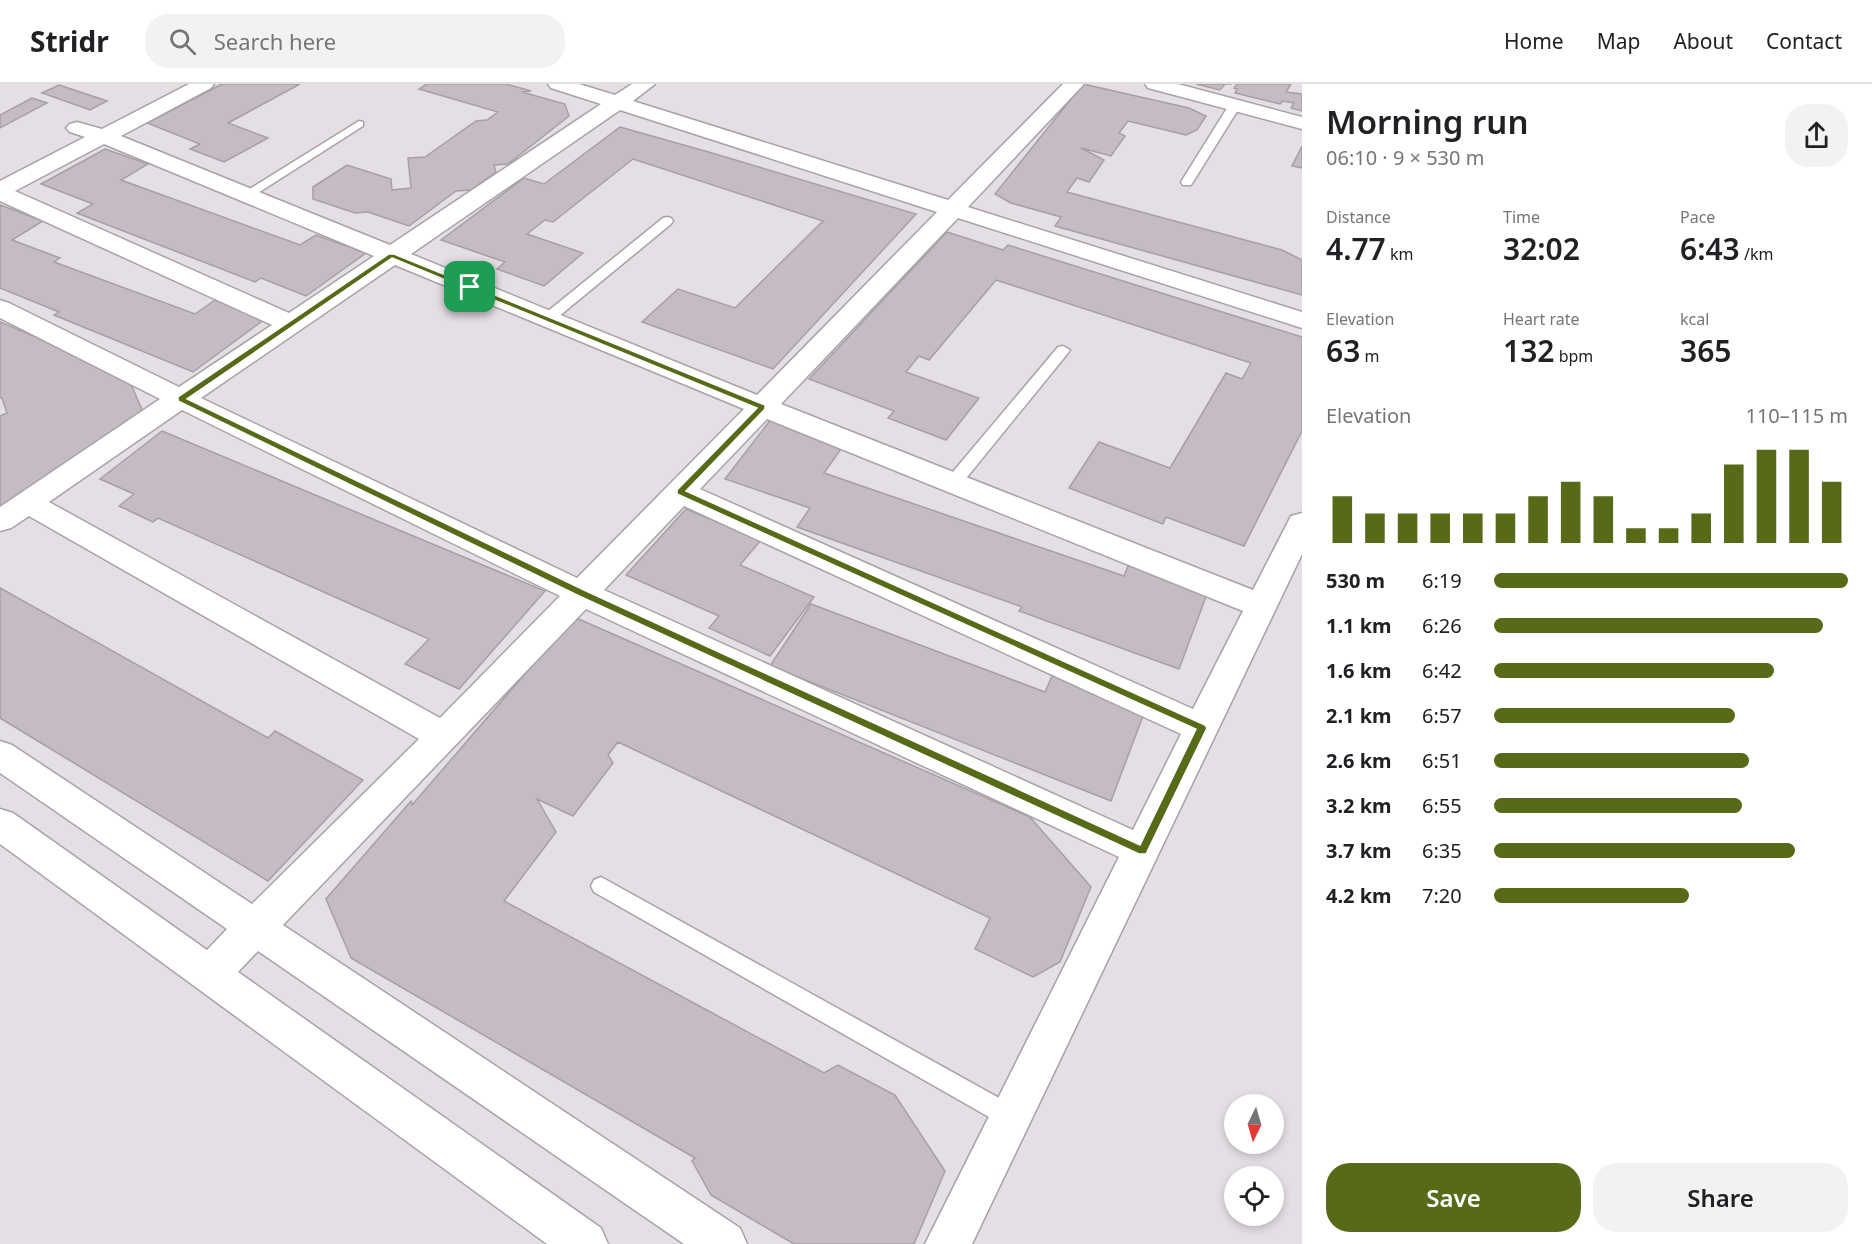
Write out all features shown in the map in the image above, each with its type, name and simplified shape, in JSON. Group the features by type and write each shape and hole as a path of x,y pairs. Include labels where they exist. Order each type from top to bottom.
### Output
{"street":[{"path":"39,147 165,84"},
{"path":"0,192 204,84"},
{"path":"558,84 1302,320"},
{"path":"0,521 645,84"},
{"path":"209,974 444,736 1074,84"},
{"path":"1155,84 1302,123"},
{"path":"77,128 103,136 763,407 1262,606"},
{"path":"0,192 292,324"},
{"path":"0,308 181,399 581,593 1142,851"},
{"path":"680,492 1202,728"},
{"path":"27,502 444,736"},
{"path":"948,1244 1302,523"},
{"path":"0,755 257,926 724,1244"},
{"path":"0,824 585,1244"}],"lane":[{"path":"1187,182 1235,105"},
{"path":"246,195 359,124"},
{"path":"548,319 667,220"},
{"path":"953,483 1064,350"},
{"path":"601,886 1011,1117"}],"building":[{"path":"222,84 300,84 228,123 268,138 224,162 190,149 200,144 147,123"},
{"path":"427,84 506,84 531,91 522,92 565,104 569,116 508,164 494,165 496,172 471,190 456,191 409,226 368,212 355,213 313,199 313,187 347,165 391,179 392,190 411,188 408,158 425,157 476,121 487,120 498,112 419,89"},
{"path":"1083,84 1189,108 1206,116 1197,130 1186,135 1128,121 1119,133 1125,136 1111,156 1081,148 1104,160 1089,182 1077,178 1067,192 1282,250 1302,260 1302,295 1055,226 1061,217 1011,203 995,194"},
{"path":"1196,84 1225,84 1220,90"},
{"path":"1237,84 1291,84 1286,92 1302,94 1302,111 1291,108 1294,103 1283,101 1280,104 1235,93 1237,89 1234,88"},
{"path":"59,85 107,101 90,110 42,93"},
{"path":"32,98 47,103 0,128 0,115"},
{"path":"620,127 916,214 773,369 642,322 678,289 735,308 823,221 633,159 553,222 545,220 527,234 583,253 544,286 497,269 505,262 441,240 524,178 544,184"},
{"path":"1302,146 1302,168 1292,166"},
{"path":"105,149 148,164 121,180 300,245 316,235 366,253 306,296 261,278 255,282 77,213 93,204 41,184"},
{"path":"0,205 43,221 12,240 60,258 54,262 195,314 215,300 265,319 193,372 54,315 59,312 0,288"},
{"path":"947,232 1003,250 1008,245 1302,337 1302,431 1244,546 1166,517 1163,524 1069,488 1099,442 1170,468 1226,373 1242,379 1251,363 996,280 929,360 919,356 906,372 979,398 946,440 888,418 894,411 809,379"},
{"path":"0,322 127,375 143,412 0,518 0,416 7,413 2,398 0,398"},
{"path":"772,418 846,442 824,473 1124,576 1131,559 1210,586 1179,669 1019,611 1022,607 797,527 810,508 725,479"},
{"path":"162,431 545,591 459,689 405,664 429,639 158,518 153,522 119,506 134,494 100,479"},
{"path":"686,509 761,540 740,565 814,597 770,656 709,628 719,616 626,575"},
{"path":"0,588 268,738 275,731 363,780 268,881 0,718"},
{"path":"811,604 1045,692 1053,674 1146,708 1111,801 770,666"},
{"path":"574,617 1030,817 1091,887 1060,962 1033,977 975,949 990,918 618,742 608,755 613,763 573,816 537,799 556,832 504,901 824,1073 838,1065 895,1095 945,1171 914,1244 794,1244 711,1195 692,1161 695,1158 351,958 326,899 411,801 412,805"}],"route":[{"path":"392,255 470,287 763,407 680,492 1202,728 1142,851 581,593 181,399 392,255"}]}
